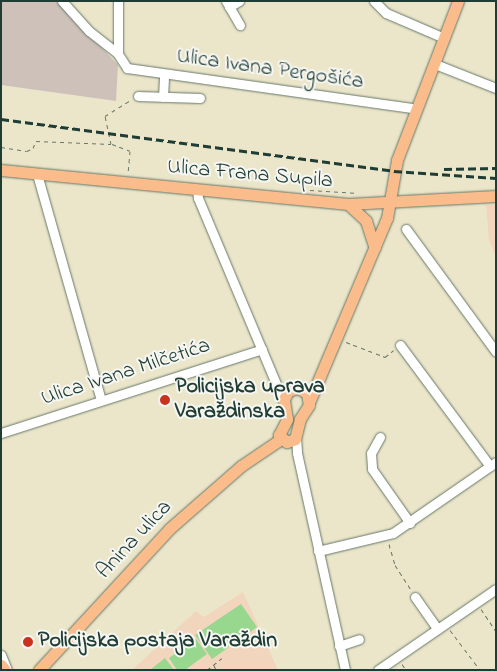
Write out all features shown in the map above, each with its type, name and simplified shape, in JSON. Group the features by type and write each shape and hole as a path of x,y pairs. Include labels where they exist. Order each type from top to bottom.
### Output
{"main road":[{"path":"286,438 310,400 317,379 375,248 390,204 397,160 458,1"},
{"name":"Ulica Frana Supila","path":"1,170 348,204 390,204 496,196"},
{"path":"348,204 366,221 375,248"},
{"path":"286,438 287,419 284,403 286,395 317,379"},
{"path":"296,389 310,400"},
{"name":"Anina ulica","path":"39,670 169,530 267,446 286,438"},
{"path":"1,665 6,670"}],"street":[{"name":"Ulica Ivana Pergošića","path":"62,1 89,31 135,71 417,109"},
{"path":"118,1 119,58"},
{"path":"239,1 228,4 240,25"},
{"path":"374,1 386,13 444,38"},
{"path":"435,64 496,88"},
{"path":"163,97 164,75"},
{"path":"138,96 200,98"},
{"path":"37,174 101,400"},
{"path":"197,190 198,198 284,403"},
{"path":"406,229 496,352"},
{"path":"318,551 386,536 410,523 493,464 400,345"},
{"name":"Ulica Ivana Milčetića","path":"1,433 262,349"},
{"path":"276,382 296,389"},
{"path":"380,437 371,453 372,469 410,523"},
{"path":"286,438 297,453 339,646 346,670"},
{"path":"378,670 496,589"},
{"path":"415,597 441,626"},
{"path":"339,646 359,639"},
{"path":"1,655 6,670"}],"path":[{"path":"111,144 105,116 138,96"},
{"path":"1,147 27,151 36,142 111,144 130,151 127,176"},
{"path":"336,338 386,357 400,345"},
{"path":"386,536 395,565 415,597"},
{"path":"476,603 496,630"},
{"path":"441,626 480,670"},
{"path":"207,670 222,658"},
{"path":"213,665 216,670"}],"shaded area":[{"path":"1,1 58,1 118,65 116,101 1,85"},
{"path":"486,205 496,205 495,255 489,240"},
{"path":"243,592 278,670 132,670 196,611 204,617"}],"green space":[{"path":"241,604 257,627 212,659 195,635"},
{"path":"196,639 207,654 185,670 177,670 169,658"},
{"path":"165,658 174,670 150,670"}],"railway":[{"path":"1,119 394,171 496,178"},
{"path":"444,169 496,168"}],"place":[{"name":"Policijska uprava Varaždinska","path":"165,400"},
{"name":"Policijska postaja Varaždin","path":"28,642"}]}
